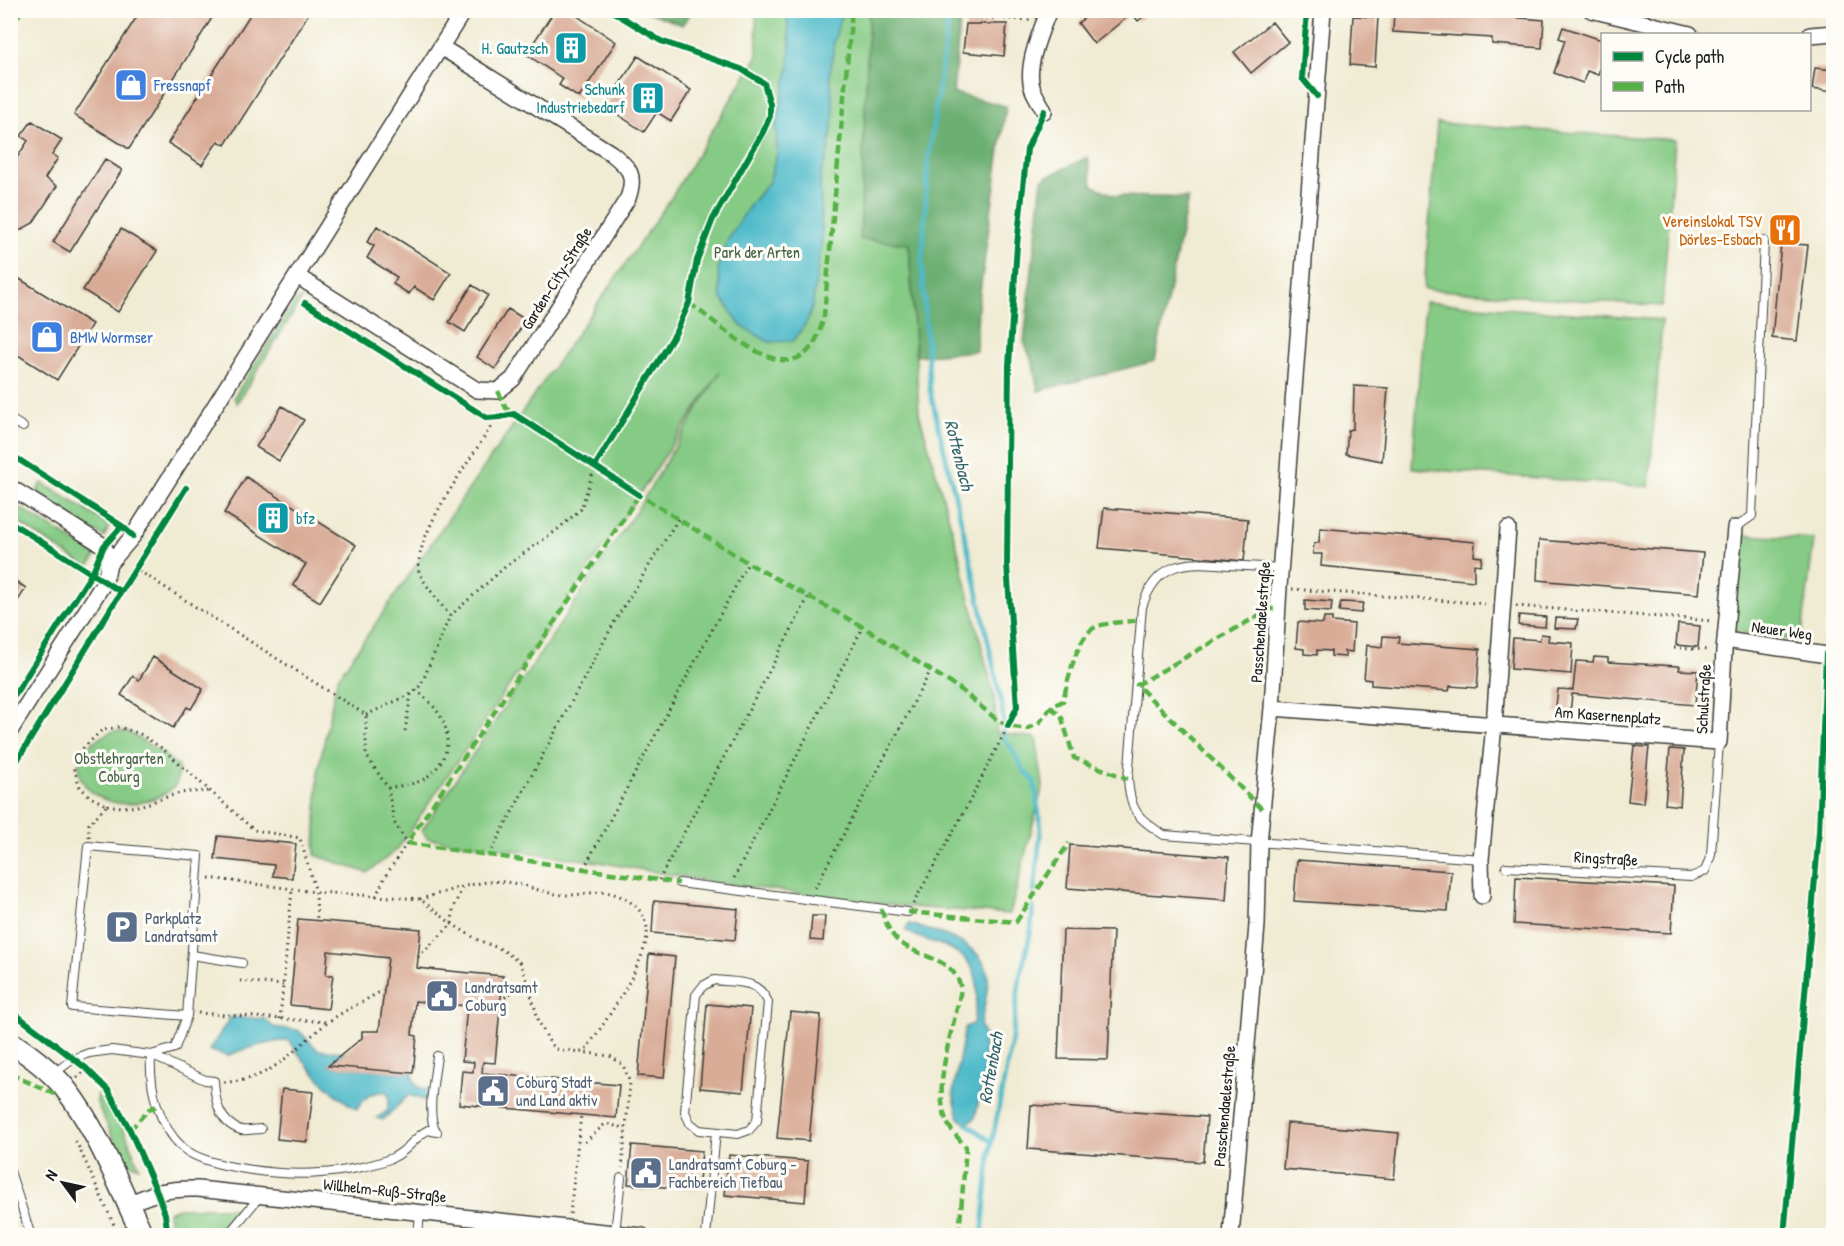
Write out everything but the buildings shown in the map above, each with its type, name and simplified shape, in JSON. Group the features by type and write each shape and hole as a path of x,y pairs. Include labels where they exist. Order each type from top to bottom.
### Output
{"street":[{"path":"10,731 105,581 109,564 133,536 464,10"},
{"name":"Passchendaelestraße","path":"1231,1236 1257,925 1259,843 1272,708 1323,10"},
{"path":"1591,10 1628,16 1687,33"},
{"path":"1044,111 1032,89 1030,77 1037,41 1047,16"},
{"path":"1811,35 1833,33"},
{"name":"Garden-City-Straße","path":"297,276 477,390 498,391 513,379 628,198 632,176 622,162 611,153 441,47"},
{"path":"10,487 104,546 109,564"},
{"name":"Schulstraße","path":"1719,742 1735,528"},
{"path":"1482,896 1481,859 1494,725 1508,529"},
{"name":"Neuer Weg","path":"1725,645 1833,656"},
{"name":"Am Kasernenplatz","path":"1272,708 1719,742"},
{"path":"11,1042 65,1088 109,1164 143,1236"},
{"name":"Willhelm-Ruß-Straße","path":"128,1204 157,1192 174,1188 198,1189 420,1212 517,1229 569,1228 642,1236"}],"lane":[{"path":"1735,528 1752,516 1764,241"},
{"path":"10,419 23,427"},
{"path":"1281,568 1193,562 1176,566 1161,575 1150,588 1142,607 1140,620 1128,779 1131,806 1144,823 1164,835 1481,859"},
{"name":"Schulstraße","path":"1704,871 1711,855 1719,742"},
{"path":"151,1055 175,1047 187,1016 199,856 88,846 72,1007 187,1016"},
{"name":"Ringstraße","path":"1506,867 1691,877 1704,871"},
{"path":"680,883 728,891 909,912"},
{"path":"192,955 242,963"},
{"path":"714,980 754,984 763,991 768,1002 757,1121 749,1130 738,1134 716,1132 699,1130 690,1123 685,1112 696,995 703,986 714,980"},
{"path":"52,1075 74,1059 89,1053 112,1050 151,1055 214,1082 220,1113 227,1122 242,1130 261,1129"},
{"path":"151,1055 150,1076 157,1106 168,1128 183,1148 207,1160 285,1174 322,1173 375,1163 393,1158 411,1146 421,1134 428,1130 437,1132 433,1127 431,1115 437,1056"},
{"path":"706,1236 716,1132"},
{"path":"10,1171 30,1236"},
{"path":"615,1233 621,1178"},
{"path":"227,1236 260,1196"},
{"path":"418,1236 420,1212"}],"path":[{"path":"968,17 1047,16"},
{"path":"450,616 418,573 420,551 430,524 490,428 487,418"},
{"path":"366,715 411,694 421,685 450,616 506,566 557,530 581,509 595,466"},
{"path":"489,855 616,619 678,519"},
{"path":"584,868 748,563"},
{"path":"136,569 366,715"},
{"path":"659,880 809,596"},
{"path":"728,891 863,627"},
{"path":"1674,648 1725,645"},
{"path":"809,900 931,670"},
{"path":"388,788 418,782 435,771 446,756 448,742 444,725 437,711 416,690"},
{"path":"405,731 411,694"},
{"path":"366,715 366,755 388,788 394,822 407,843 376,896"},
{"path":"909,912 1008,726"},
{"path":"210,791 179,793 141,807 122,808 107,805 92,798 80,787 74,769 78,753 102,730 119,727 140,734 163,749 254,830 300,838 316,892 317,920"},
{"path":"88,846 89,824 107,805"},
{"path":"198,877 292,890 420,899 462,888 506,882 561,895 581,896 604,892 614,894 635,905 642,914 648,927 647,941 643,955 624,991 582,1053"},
{"path":"418,957 452,924 453,909 462,888"},
{"path":"280,1019 292,890"},
{"path":"420,899 452,924 478,940 503,950 519,962 539,1022 550,1043 557,1049 610,1056 623,1065 630,1083 621,1178"},
{"path":"10,919 21,921"},
{"path":"240,981 283,985"},
{"path":"500,1001 527,981"},
{"path":"214,1082 237,1082 266,1073 328,1022 383,990"},
{"path":"187,1016 198,1013 328,1022"},
{"path":"11,1018 15,1014"},
{"path":"569,1228 581,1114"},
{"path":"585,1142 605,1124 626,1128"}],"green space":[{"path":"645,11 692,11 683,25"},
{"name":"Park der Arten","path":"756,11 941,11 909,244 919,413 957,547 994,696 997,733 1036,738 1043,785 1010,914 909,907 717,883 599,862 427,838 422,830 640,505 720,372 397,850 367,873 315,855 318,771 337,679 671,198 757,57"},
{"path":"869,11 961,11 953,93 1006,106 978,306 976,351 916,356 909,244 860,239"},
{"path":"1437,123 1675,140 1662,306 1424,289"},
{"path":"1088,157 1092,185 1116,196 1188,198 1155,361 1038,391 1033,364 1024,342 1042,179"},
{"path":"303,297 237,403 234,397 295,301"},
{"path":"1425,302 1662,320 1649,487 1412,468"},
{"path":"42,483 110,525 104,537 39,499 38,489"},
{"path":"10,502 95,554 88,568 11,518"},
{"path":"1742,535 1814,539 1801,641 1733,631"},
{"name":"Obstlehrgarten Coburg","path":"114,731 128,732 161,752 178,766 178,777 174,787 162,795 139,803 117,803 99,797 86,786 79,773 81,758 92,743"},
{"path":"99,1086 103,1088 123,1127 139,1167 124,1162 97,1103"},
{"path":"178,1208 234,1208 235,1214 217,1235 171,1235 168,1212"}],"water":[{"path":"786,11 842,11 834,43 830,74 834,114 829,149 820,177 822,239 812,308 807,322 793,341 769,342 741,326 721,297 718,269 727,241 750,205 769,182 777,153 776,127 789,66 790,44"},
{"path":"909,924 944,935 968,946 984,964 988,975 987,993 980,1026 984,1035 986,1067 975,1118 967,1124 959,1118 953,1093 965,1027 973,1024 977,999 976,978 966,960 944,946 919,938 905,930"},
{"path":"231,1017 265,1019 273,1027 298,1030 318,1050 345,1052 329,1066 413,1073 414,1082 420,1088 428,1089 427,1101 409,1095 383,1120 377,1118 388,1110 387,1092 369,1095 357,1109 328,1087 288,1040 257,1046 227,1056 209,1050"}],"waterway":[{"name":"Rottenbach","path":"950,10 928,161 922,264 930,391 971,562 1002,706 1005,741 1011,747 1024,771 1034,780 1041,828 1034,892"},
{"name":"Rottenbach","path":"982,1236 990,1152 1011,1045 1020,977 1031,931 1033,907"},
{"path":"967,1124 992,1142"}],"marked path":[{"path":"10,28 22,10"},
{"path":"689,303 745,344 765,355 784,360 800,357 814,343 824,315 852,10"},
{"path":"498,391 506,408 516,416"},
{"path":"635,492 748,563 863,627 960,689 1008,726 1027,729 1039,723 1051,707 1063,701 1074,659 1084,638 1091,630 1098,626 1140,620"},
{"path":"639,495 407,843 679,883"},
{"path":"1262,809 1137,685 1270,609 1277,609"},
{"path":"1051,707 1062,718 1074,758 1128,779"},
{"path":"908,912 1016,922 1069,843"},
{"path":"881,909 896,939 951,970 961,989 942,1077 944,1112 949,1126 966,1147 959,1236"},
{"path":"10,1074 55,1094"},
{"path":"130,1130 149,1109 157,1106"}],"cycle path":[{"path":"595,466 675,334 689,303 697,260 713,219 770,116 770,104 764,83 741,69 661,41 610,10"},
{"path":"1307,10 1302,78 1317,96"},
{"path":"1008,726 1017,707 1007,565 1009,365 1017,245 1027,149 1044,111"},
{"path":"305,303 487,418 514,414 639,495"},
{"path":"10,454 122,526 133,536"},
{"path":"121,592 186,488"},
{"path":"10,522 121,592 10,772"},
{"path":"10,702 92,573 104,546 122,526"},
{"path":"1784,1236 1819,832 1826,654"},
{"path":"10,1010 87,1069 108,1090 130,1130 157,1192 165,1214 168,1236"}],"place":[{"name":"H. Gautzsch","path":"571,48"},
{"name":"Fressnapf","path":"131,85"},
{"name":"Schunk Industriebedarf","path":"648,98"},
{"name":"Vereinslokal TSV Dörles-Esbach","path":"1785,230"},
{"name":"BMW Wormser","path":"47,337"},
{"name":"bfz","path":"273,518"},
{"name":"Parkplatz Landratsamt","path":"122,927"},
{"name":"Landratsamt Coburg","path":"442,996"},
{"name":"Coburg Stadt und Land aktiv","path":"493,1091"},
{"name":"Landratsamt Coburg - Fachbereich Tiefbau","path":"646,1173"}]}
